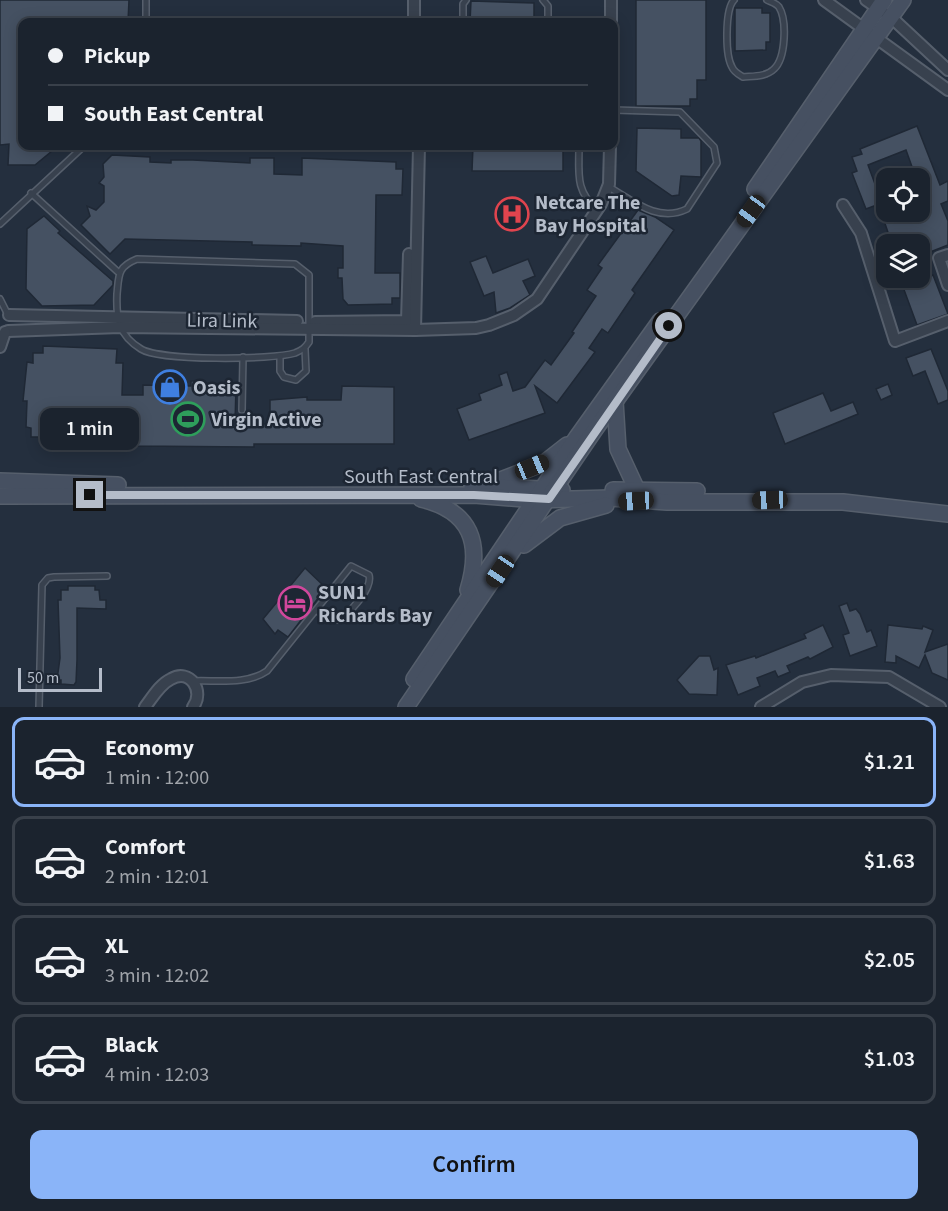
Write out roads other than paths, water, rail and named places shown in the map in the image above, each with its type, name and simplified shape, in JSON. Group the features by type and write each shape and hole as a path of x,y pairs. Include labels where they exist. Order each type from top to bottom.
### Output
{"street":[{"path":"414,0 414,18"},
{"path":"419,0 419,18"},
{"path":"610,18 611,0"},
{"path":"824,0 948,90"},
{"path":"396,707 463,604 615,401 877,40 903,0"},
{"path":"406,707 513,552 576,437 758,185 863,29 876,3 948,70"},
{"path":"411,326 408,293 412,150"},
{"path":"411,326 419,150"},
{"path":"597,210 608,187 610,150"},
{"path":"843,205 861,233 895,341 948,321"},
{"name":"Lira Link","path":"5,313 118,322 476,328 500,321 537,299 597,210"},
{"path":"948,255 939,258 948,285"},
{"path":"0,347 4,332 12,323 5,313"},
{"name":"Lira Link","path":"4,332 118,322"},
{"path":"513,552 560,518 636,496 618,449 615,401"},
{"path":"487,485 544,463 576,437"},
{"name":"South East Central","path":"0,482 256,489 487,485 546,494"},
{"name":"South East Central","path":"0,496 546,494 610,498 843,495 906,499 948,506"},
{"path":"402,496 443,506 456,515 466,528 473,541 475,558 463,604"},
{"name":"South East Central","path":"636,496 843,502 948,514"},
{"path":"762,707 802,682 831,675 889,677 940,707"},
{"path":"145,707 171,678 186,676 193,681 198,696 193,707"}],"lane":[{"path":"146,0 146,18"},
{"path":"463,18 463,4 466,0"},
{"path":"543,0 548,6 548,18"},
{"path":"735,0 729,10 728,56 732,68 743,77 763,75 774,70 783,58 781,14 776,4 767,0"},
{"path":"608,187 658,214 680,213 687,209 717,163 714,147 680,111 618,110"},
{"path":"0,224 80,150"},
{"path":"579,150 581,190 584,199 597,210"},
{"path":"32,193 118,272"},
{"path":"118,322 118,272 125,264 137,259 295,264 309,274 309,342 305,349 306,371 296,380 284,377 280,370 280,356"},
{"path":"0,299 5,313"},
{"name":"Lira Link","path":"118,322 141,350 153,353 205,358 280,356 305,349"},
{"name":"Lira Link","path":"242,410 243,357"},
{"path":"193,681 260,676 267,671 351,566 369,575 370,583 341,620 330,620 317,610"},
{"path":"39,707 42,585 48,578 54,577 107,576"}],"place":[{"name":"Netcare The Bay Hospital","path":"512,214"},
{"name":"Oasis","path":"170,387"},
{"name":"Virgin Active","path":"188,419"},
{"name":"SUN1 Richards Bay","path":"295,603"}]}
